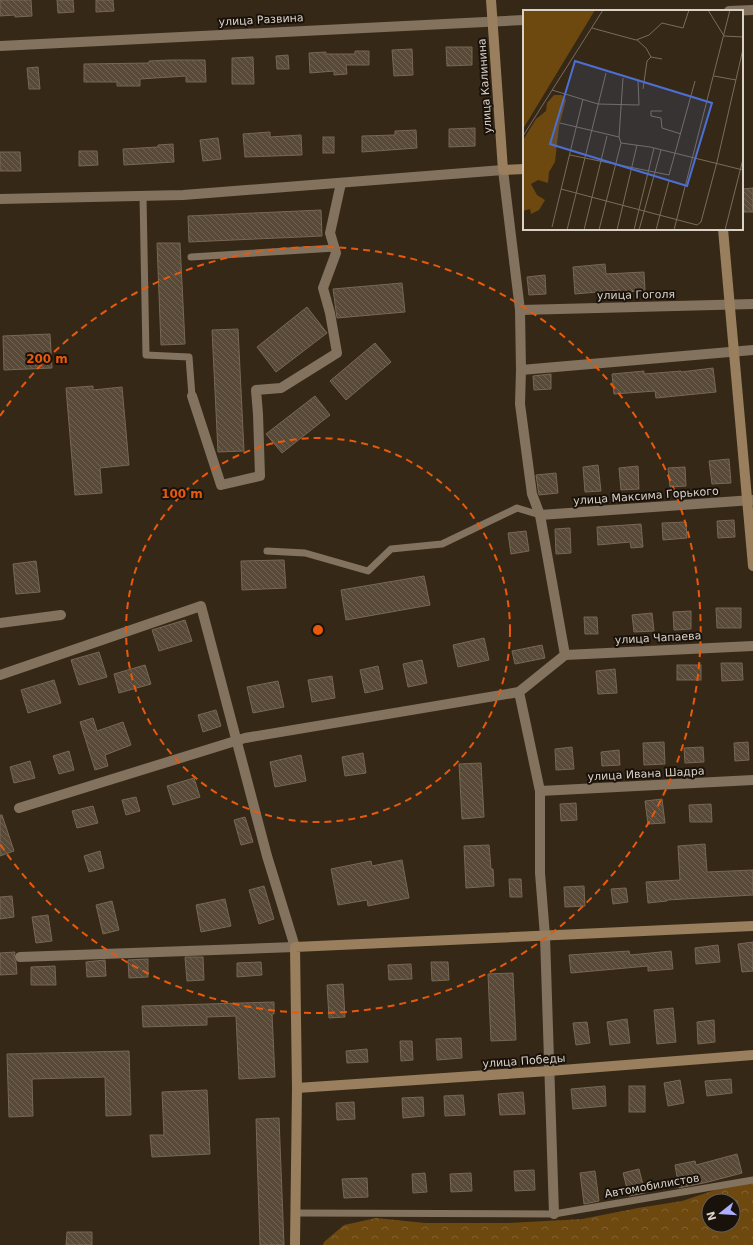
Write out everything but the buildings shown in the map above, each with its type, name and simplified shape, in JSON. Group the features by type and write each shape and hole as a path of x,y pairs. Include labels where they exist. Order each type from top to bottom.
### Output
{"street":[{"name":"улица Калинина","path":"491,0 503,170"},
{"path":"743,10 753,10"},
{"name":"улица Развина","path":"0,46 523,20"},
{"path":"0,199 183,195 523,169"},
{"path":"19,808 245,738 518,692 565,655 540,515 532,494 520,404 520,310 503,170"},
{"path":"192,396 221,485 260,476 256,390 281,388 338,353 323,288 336,253 330,233 341,182"},
{"path":"723,230 750,500 753,566"},
{"name":"улица Гоголя","path":"520,310 753,304"},
{"path":"521,370 753,350"},
{"name":"улица Максима Горького","path":"540,515 750,500"},
{"path":"0,675 201,606 267,856 295,947 297,1088 295,1245"},
{"path":"0,623 61,615"},
{"name":"улица Чапаева","path":"565,655 753,646"},
{"path":"518,692 540,791 540,873 545,936 554,1214"},
{"name":"улица Ивана Шадра","path":"540,791 753,780"},
{"path":"20,957 295,947 753,926"},
{"name":"улица Победы","path":"297,1088 549,1071 753,1055"}],"lane":[{"path":"143,196 146,355 189,357 192,396"},
{"path":"191,257 335,248"},
{"path":"267,551 306,554 368,571 390,549 442,544 517,508 540,515"},
{"name":"Автомобилистов","path":"295,1213 554,1214 753,1180"}],"green space":[{"path":"753,1182 753,1245 323,1245 324,1242 344,1225 376,1218 425,1223 509,1223 582,1219 682,1201 701,1195 701,1233 741,1233 741,1193 706,1193 727,1186"}]}
